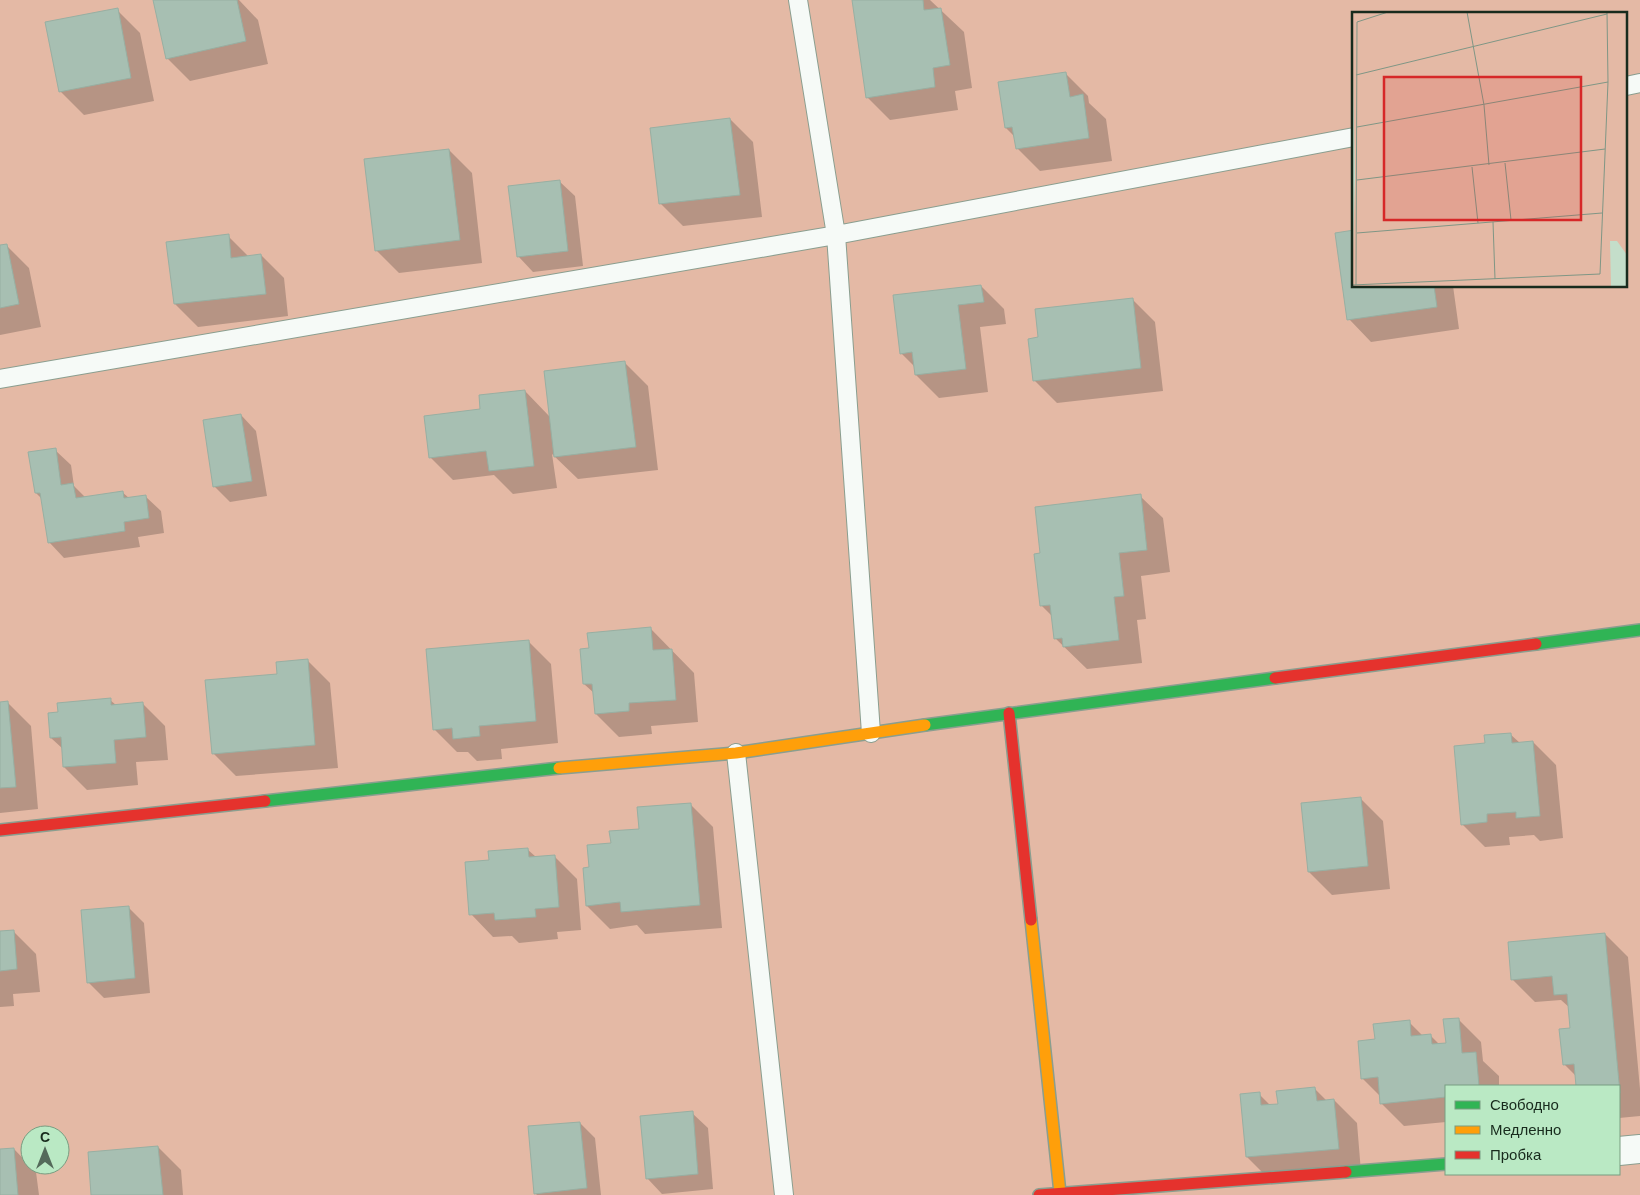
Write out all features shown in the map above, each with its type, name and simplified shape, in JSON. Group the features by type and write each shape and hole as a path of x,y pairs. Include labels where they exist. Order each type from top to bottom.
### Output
{"street":[{"path":"0,830 558,768 736,753 1009,713 1640,630"},
{"path":"1009,713 1060,1192"},
{"path":"1620,1151 1640,1149"},
{"path":"1039,1195 1445,1164"}],"lane":[{"path":"798,0 836,235 871,733"},
{"path":"0,379 836,235 1352,137"},
{"path":"736,753 784,1195"}],"shaded area":[{"path":"0,0 1640,0 1640,1195 0,1195"}],"building":[{"path":"153,0 237,0 246,41 166,59"},
{"path":"852,0 923,0 924,10 941,8 950,65 933,68 935,87 866,98"},
{"path":"118,8 131,78 59,92 45,22"},
{"path":"1066,72 1070,97 1083,94 1089,138 1016,149 1012,127 1005,128 998,82"},
{"path":"730,118 740,195 659,204 650,128"},
{"path":"449,149 460,240 375,251 364,159"},
{"path":"560,180 568,251 517,257 508,186"},
{"path":"1352,230 1352,288 1434,288 1437,307 1347,320 1335,233"},
{"path":"229,234 231,258 261,254 266,294 174,304 166,242"},
{"path":"7,244 19,304 0,308 0,245"},
{"path":"981,285 984,302 958,305 966,369 915,375 912,352 900,354 893,295"},
{"path":"1133,298 1141,368 1033,381 1028,339 1038,337 1035,309"},
{"path":"625,361 636,447 554,457 544,371"},
{"path":"525,390 534,466 489,471 486,451 429,458 424,416 480,409 479,395"},
{"path":"241,414 252,481 213,487 203,420"},
{"path":"56,448 61,485 73,483 76,498 123,491 124,498 146,495 149,518 124,522 125,531 48,543 40,493 35,493 28,452"},
{"path":"1141,494 1147,550 1119,553 1124,596 1114,597 1119,640 1063,647 1062,638 1054,639 1050,605 1040,606 1034,554 1040,553 1035,507"},
{"path":"651,627 653,650 672,649 676,700 629,703 629,711 595,714 592,684 583,684 580,649 589,648 587,633"},
{"path":"529,640 536,721 479,726 480,736 453,739 452,728 433,730 426,649"},
{"path":"308,659 315,745 212,754 205,680 277,674 276,662"},
{"path":"111,698 111,705 143,702 146,737 114,740 116,763 63,767 61,737 50,738 48,713 58,712 57,703"},
{"path":"8,701 16,787 0,788 0,702"},
{"path":"1511,733 1512,743 1533,741 1540,816 1516,818 1516,812 1487,814 1487,822 1461,825 1454,746 1485,743 1484,735"},
{"path":"1361,797 1368,866 1308,872 1301,803"},
{"path":"691,803 700,905 621,912 620,902 586,906 583,868 589,867 587,845 611,843 609,831 639,829 637,807"},
{"path":"528,848 529,857 555,855 559,907 535,909 536,917 495,920 494,913 469,915 465,862 489,860 488,851"},
{"path":"129,906 135,978 87,983 81,910"},
{"path":"14,930 17,969 0,971 0,931"},
{"path":"1605,933 1619,1085 1576,1085 1574,1064 1563,1065 1559,1029 1570,1028 1567,994 1554,995 1552,976 1511,980 1508,942"},
{"path":"1459,1018 1462,1053 1476,1052 1479,1085 1445,1085 1445,1097 1380,1104 1378,1077 1361,1079 1358,1041 1375,1039 1373,1024 1410,1020 1411,1036 1431,1034 1432,1044 1446,1043 1443,1019"},
{"path":"1315,1087 1317,1101 1334,1099 1339,1149 1246,1157 1240,1094 1260,1092 1261,1105 1278,1104 1276,1091"},
{"path":"693,1111 698,1174 646,1179 640,1116"},
{"path":"580,1122 587,1188 534,1194 528,1126"},
{"path":"158,1146 163,1195 91,1195 88,1152"},
{"path":"14,1148 18,1195 0,1195 0,1149"}],"traffic: fast":[{"path":"1536,644 1640,630"},
{"path":"925,725 1275,678"},
{"path":"265,801 559,768"},
{"path":"1346,1172 1445,1164"}],"traffic: slow":[{"path":"559,768 736,753 925,725"},
{"path":"1031,920 1060,1193"}],"traffic: jam":[{"path":"1275,678 1536,644"},
{"path":"1009,713 1031,920"},
{"path":"0,830 265,801"},
{"path":"1039,1195 1346,1172"}]}
